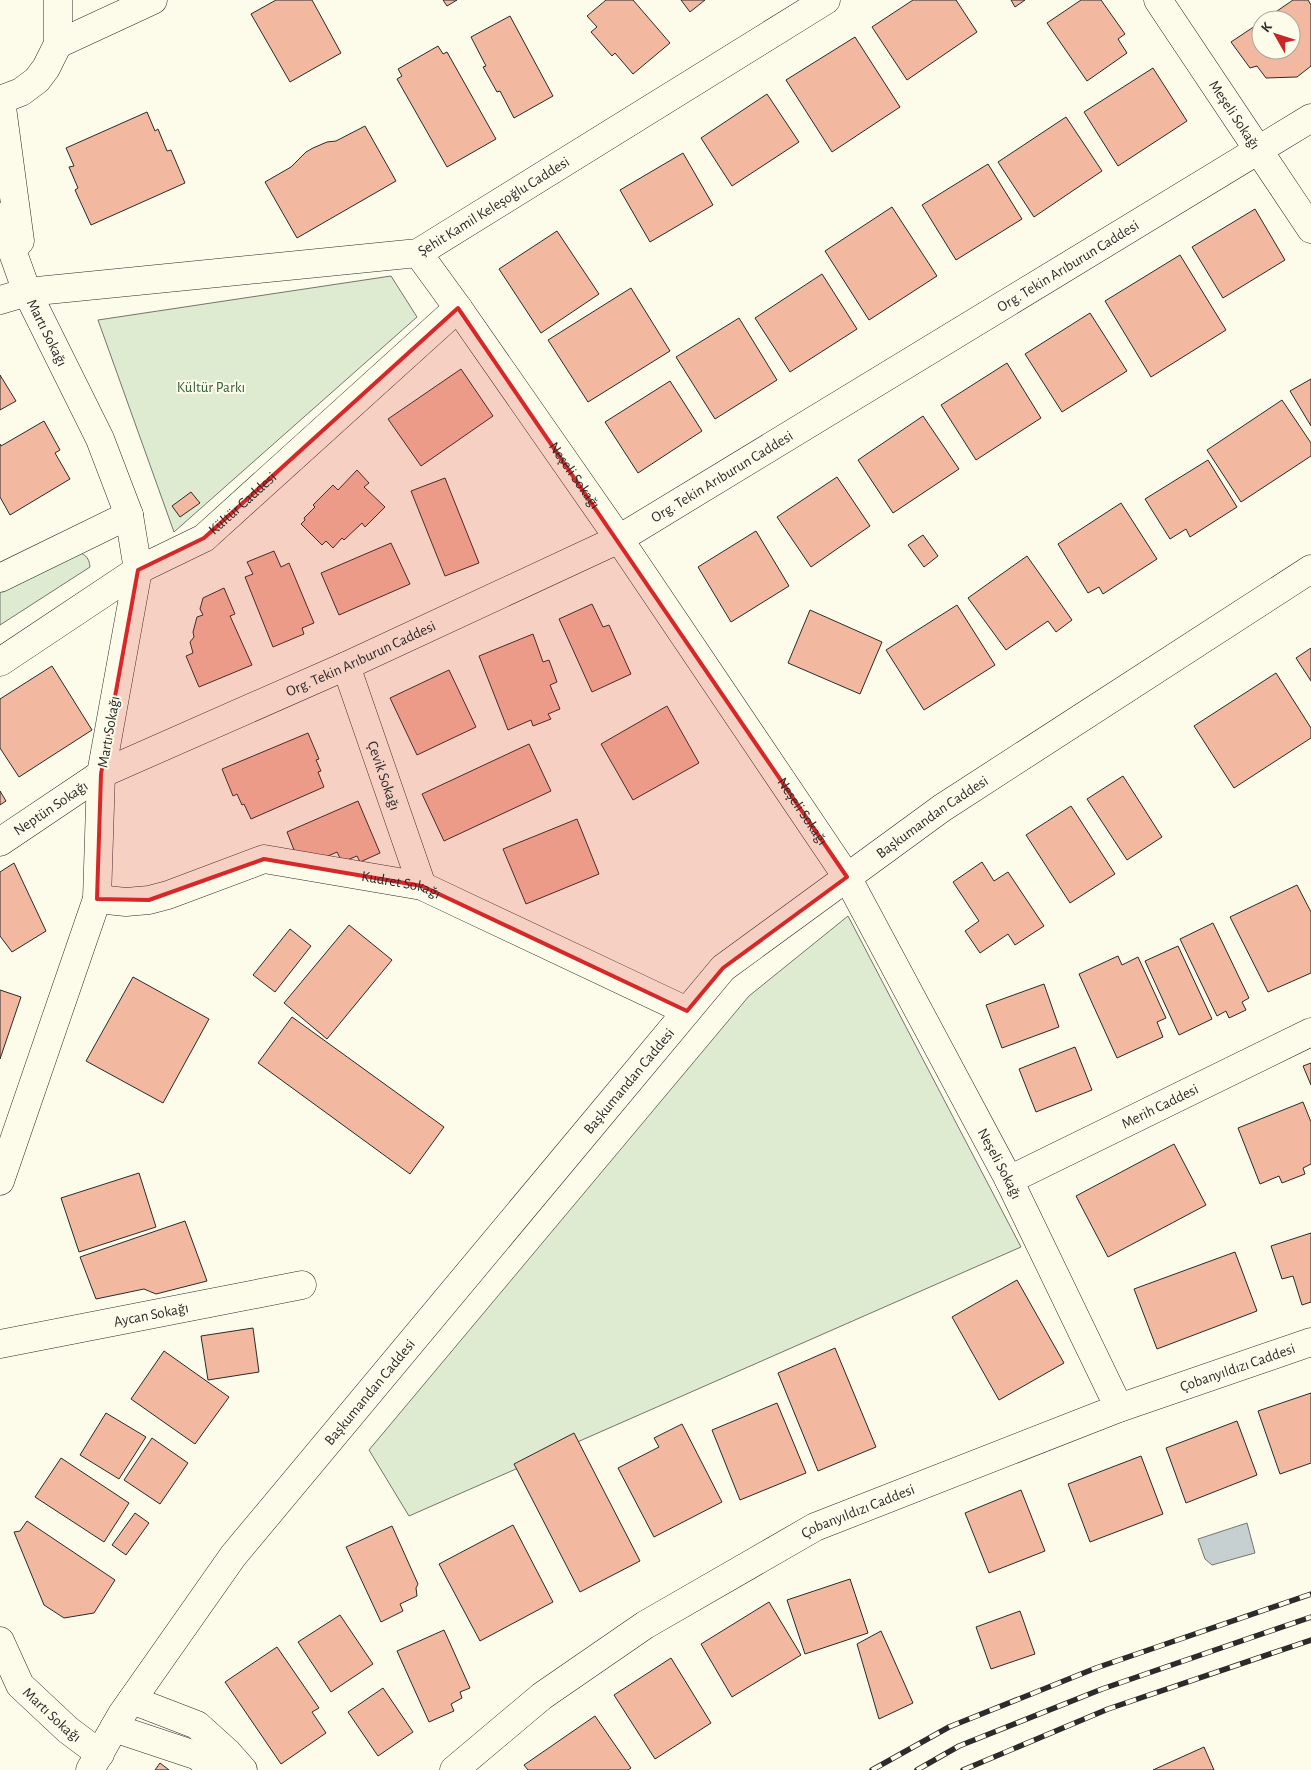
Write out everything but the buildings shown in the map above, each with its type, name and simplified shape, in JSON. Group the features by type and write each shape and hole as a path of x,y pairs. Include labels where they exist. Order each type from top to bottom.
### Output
{"street":[{"path":"1,100 21,92 37,80 46,68 58,44 58,0"},
{"path":"58,44 153,0"},
{"name":"Şehit Kamil Keleşoğlu Caddesi","path":"0,300 27,292 418,253 826,0"},
{"name":"Meşeli Sokağı","path":"1158,0 1311,229"},
{"name":"Martı Sokağı","path":"1,100 27,292"},
{"name":"Org. Tekin Arıburun Caddesi","path":"102,774 346,666 619,539 1311,118"},
{"name":"Martı Sokağı","path":"0,217 27,292 100,439 129,515 138,570 102,774 97,899 0,1181"},
{"name":"Neşeli Sokağı","path":"418,253 619,539 847,877 1009,1180 1120,1408"},
{"name":"Kültür Caddesi","path":"0,662 138,570 204,538 458,308"},
{"path":"0,578 129,515"},
{"name":"Başkumandan Caddesi","path":"95,1762 132,1700 233,1556 723,968 942,808 1311,569"},
{"name":"Çevik Sokağı","path":"346,666 422,886"},
{"name":"Neptün Sokağı","path":"0,842 102,774"},
{"name":"Kudret Sokağı","path":"97,899 126,902 149,900 168,895 264,858 422,886 687,1010"},
{"name":"Merih Caddesi","path":"1009,1180 1311,1032"},
{"name":"Aycan Sokağı","path":"0,1344 302,1285"},
{"name":"Çobanyıldızı Caddesi","path":"454,1770 542,1696 645,1625 815,1527 1120,1408 1311,1342"},
{"name":"Martı Sokağı","path":"0,1641 20,1684 68,1730 95,1762"},
{"path":"132,1700 197,1725 228,1753 243,1770"},
{"path":"114,1728 198,1756 213,1770"}],"highlighted area":[{"path":"458,308 847,877 723,968 687,1011 422,886 264,859 149,900 97,899 101,774 138,570 204,538"}],"green space":[{"name":"Kültür Parkı","path":"391,276 417,317 174,532 98,320"},
{"path":"75,551 86,556 90,567 0,625 0,586"},
{"path":"848,916 1021,1247 409,1516 369,1450 749,996"}],"shaded area":[{"path":"1247,1523 1255,1553 1212,1565 1205,1559 1198,1539"}],"railway":[{"path":"872,1770 949,1727 1096,1668 1311,1594"},
{"path":"917,1770 959,1746 1102,1689 1311,1617"},
{"path":"963,1770 1108,1709 1311,1640"}]}
